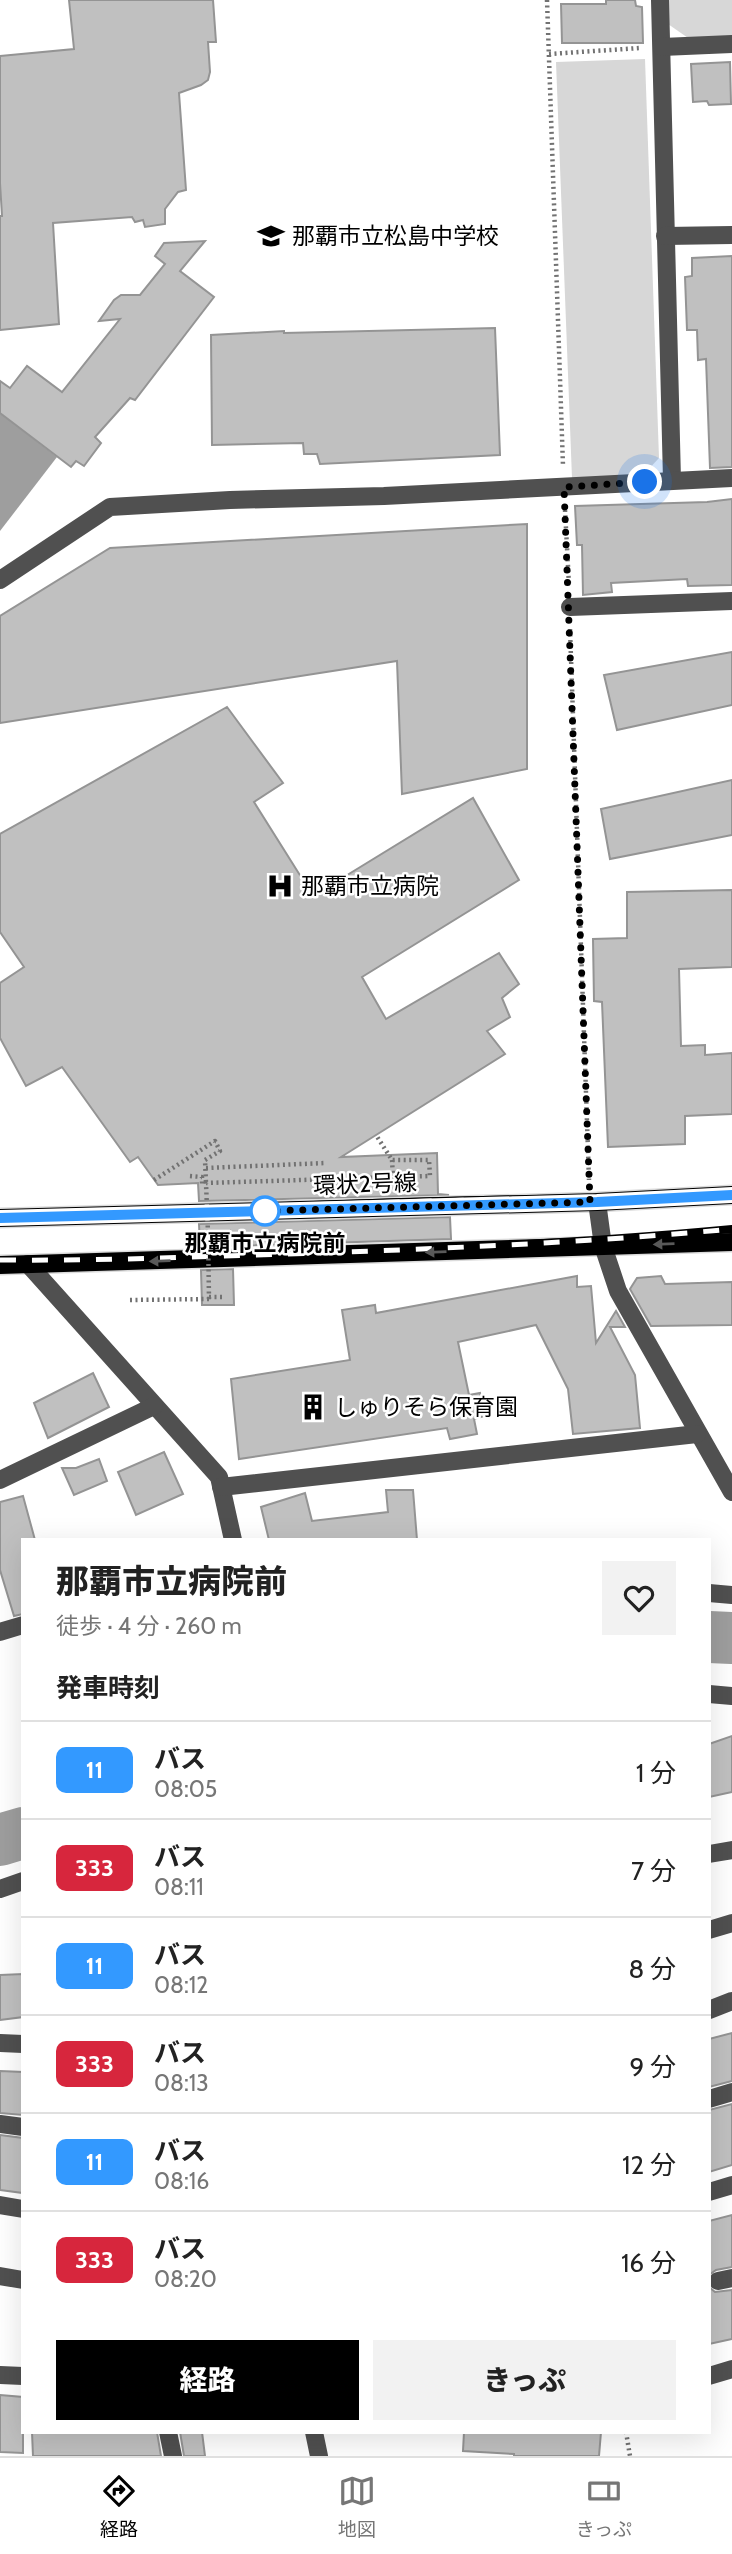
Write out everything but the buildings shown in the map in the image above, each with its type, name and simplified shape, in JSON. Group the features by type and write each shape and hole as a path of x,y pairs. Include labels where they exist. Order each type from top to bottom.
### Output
{"main road":[{"name":"環状2号線","path":"0,1218 594,1202 732,1195"},
{"path":"0,1265 732,1242"}],"street":[{"path":"660,0 672,480"},
{"path":"662,47 732,44"},
{"path":"665,236 732,235"},
{"path":"0,580 110,507 732,478"},
{"path":"570,607 732,601"},
{"path":"594,1202 603,1246 618,1291 732,1492"},
{"path":"28,1264 219,1477 233,1538"},
{"path":"0,1480 154,1406"},
{"path":"221,1487 697,1434"},
{"path":"711,1593 732,1595"},
{"path":"0,1632 21,1626"},
{"path":"711,1694 732,1696"},
{"path":"711,1854 732,1850"},
{"path":"0,1889 21,1882"},
{"path":"711,1929 732,1923"},
{"path":"711,2009 732,2001"},
{"path":"0,2043 21,2044"},
{"path":"711,2098 732,2092"},
{"path":"0,2124 21,2127"},
{"path":"711,2191 732,2185"},
{"path":"0,2205 21,2209"},
{"path":"0,2276 21,2280"},
{"path":"711,2375 732,2369"},
{"path":"0,2375 21,2376"},
{"path":"168,2434 173,2456"},
{"path":"314,2434 319,2456"}],"path":[{"path":"547,0 594,1202"},
{"path":"549,54 662,47"},
{"path":"376,1135 392,1160 393,1177"},
{"path":"154,1180 215,1142 220,1151 205,1160 204,1184"},
{"path":"204,1184 430,1176 429,1160 392,1160"},
{"path":"206,1168 326,1163"},
{"path":"206,1175 190,1176 202,1177 204,1184 209,1297"},
{"path":"208,1233 231,1232"},
{"path":"130,1300 225,1297"},
{"path":"626,2434 630,2456"}],"shaded area":[{"path":"668,0 732,0 732,37 691,40 668,24"},
{"path":"645,59 659,458 643,475 572,478 556,62"},
{"path":"0,413 57,457 0,531"}],"waterway":[{"path":"711,1637 732,1638"},
{"path":"0,1840 21,1834"}],"railway":[{"path":"0,1218 457,1200 732,1200"},
{"path":"0,1260 143,1259 398,1250 565,1242 732,1229"}],"bus line":[{"name":"11","path":"0,1218 597,1202 732,1195"}],"place":[{"name":"那覇市立松島中学校","path":"271,236"},
{"name":"那覇市立病院","path":"280,886"},
{"name":"那覇市立病院前","path":"265,1211"},
{"name":"しゅりそら保育園","path":"313,1407"}],"route":[{"path":"265,1211 590,1202 564,487 645,482"}]}
